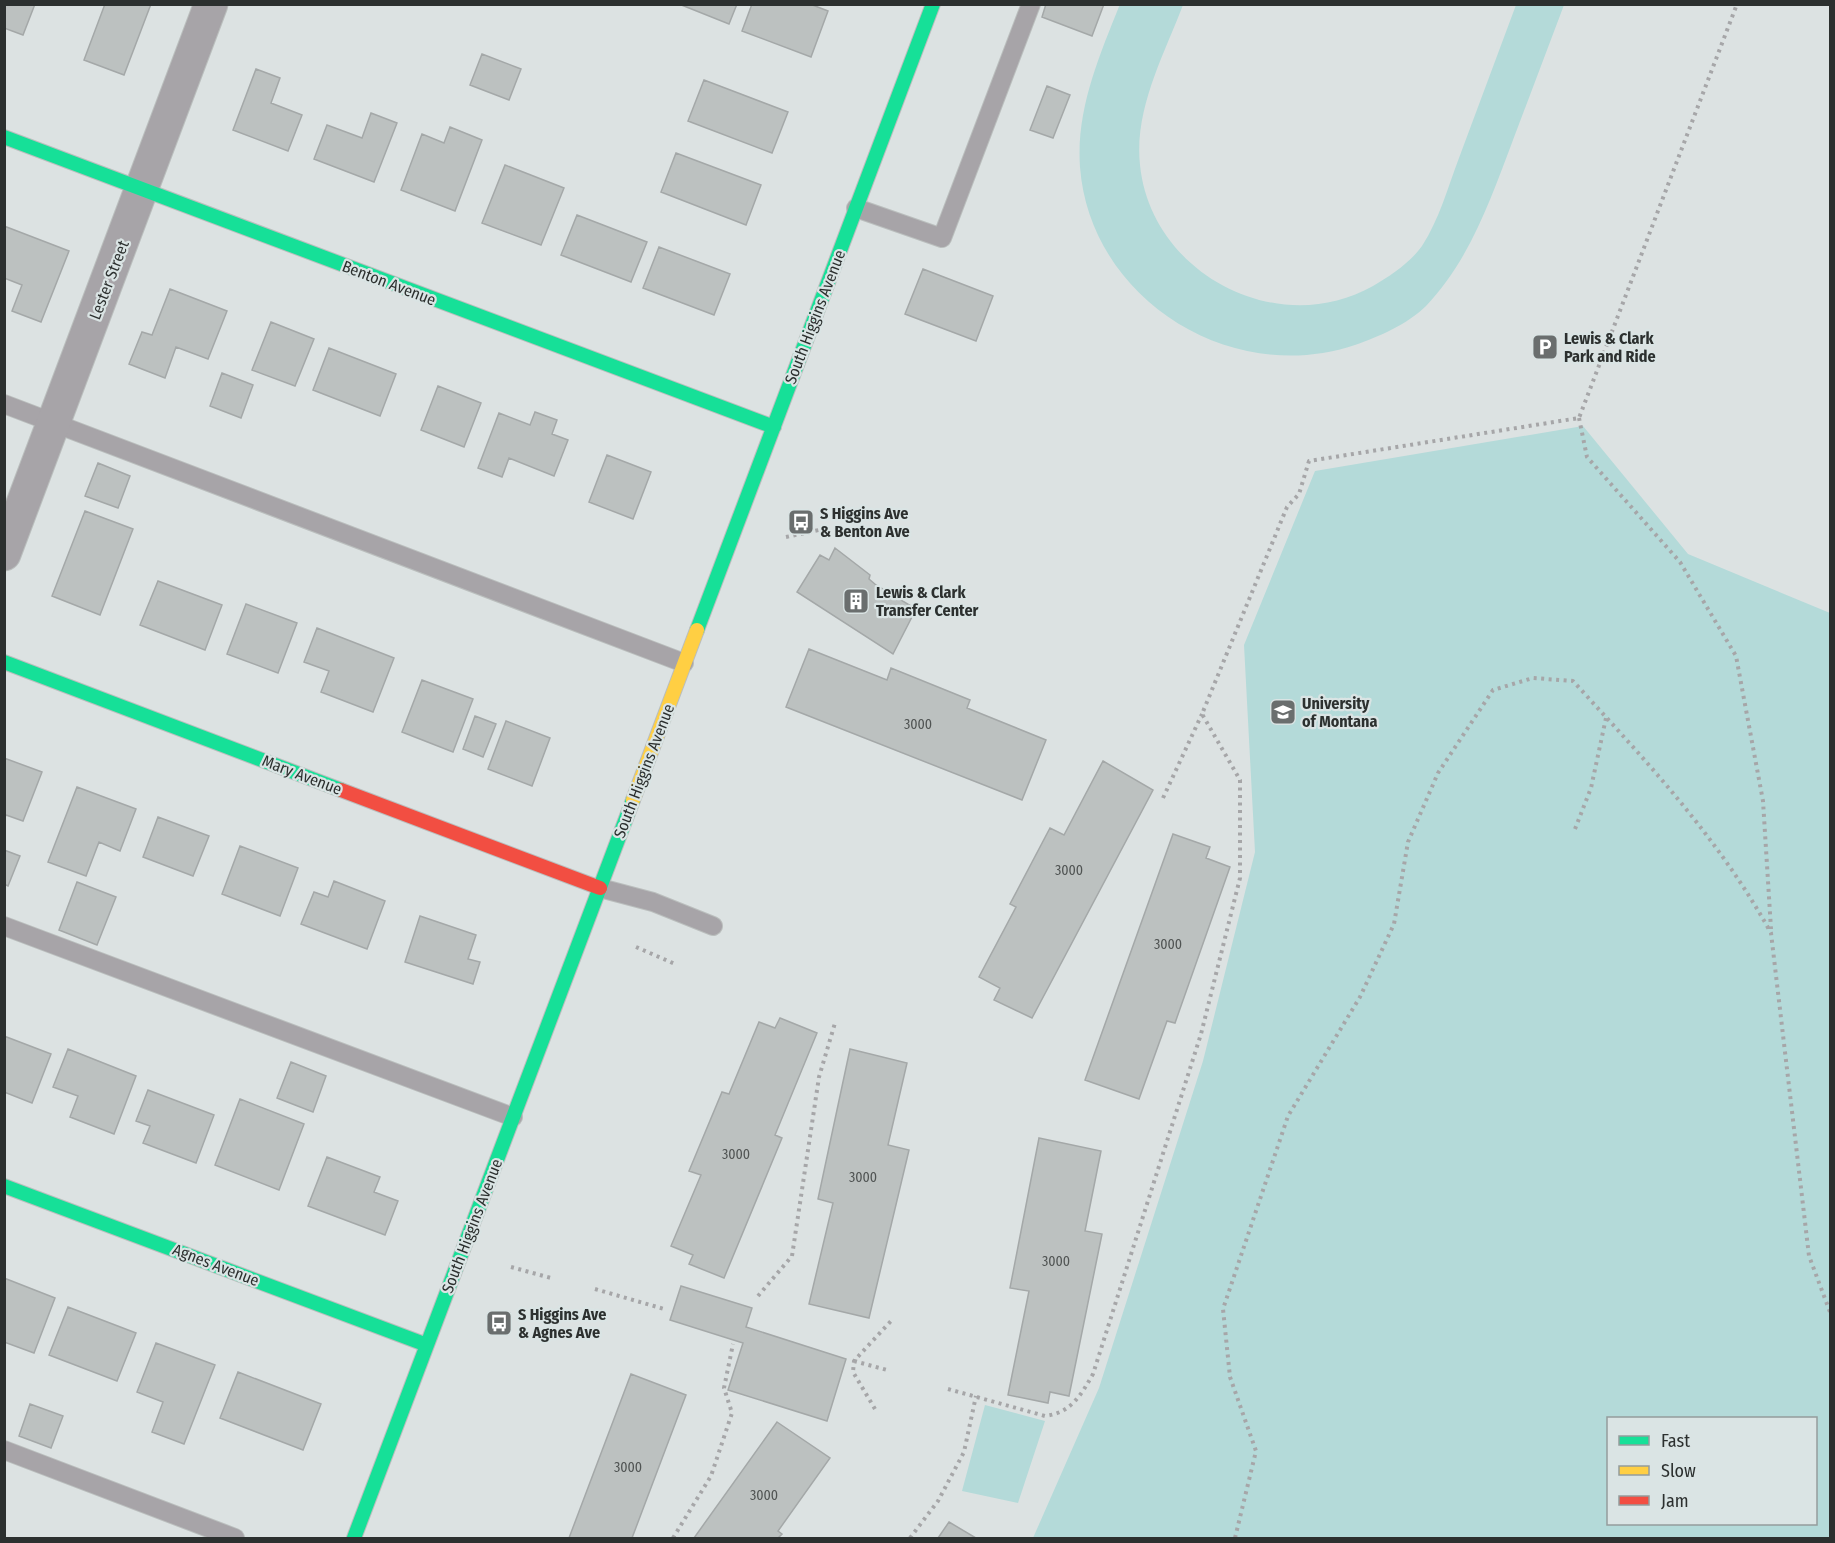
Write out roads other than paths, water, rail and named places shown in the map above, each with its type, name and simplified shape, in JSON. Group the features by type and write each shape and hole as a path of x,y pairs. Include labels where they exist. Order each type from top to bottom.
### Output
{"street":[{"name":"Lester Street","path":"4,554 143,190 211,4"},
{"name":"South Higgins Avenue","path":"354,1539 933,4"},
{"name":"Benton Avenue","path":"4,137 774,428"},
{"name":"Mary Avenue","path":"4,662 600,888"},
{"name":"Agnes Avenue","path":"4,1185 427,1345"}],"lane":[{"path":"856,208 942,238 1031,4"},
{"path":"4,404 684,663"},
{"path":"600,888 653,902 713,926"},
{"path":"4,926 513,1117"},
{"path":"4,1450 235,1539"}],"place":[{"name":"Lewis & Clark Park and Ride","path":"1545,347"},
{"name":"S Higgins Ave & Benton Ave","path":"801,522"},
{"name":"Lewis & Clark Transfer Center","path":"856,601"},
{"name":"University of Montana","path":"1283,712"},
{"name":"S Higgins Ave & Agnes Ave","path":"499,1323"}]}
